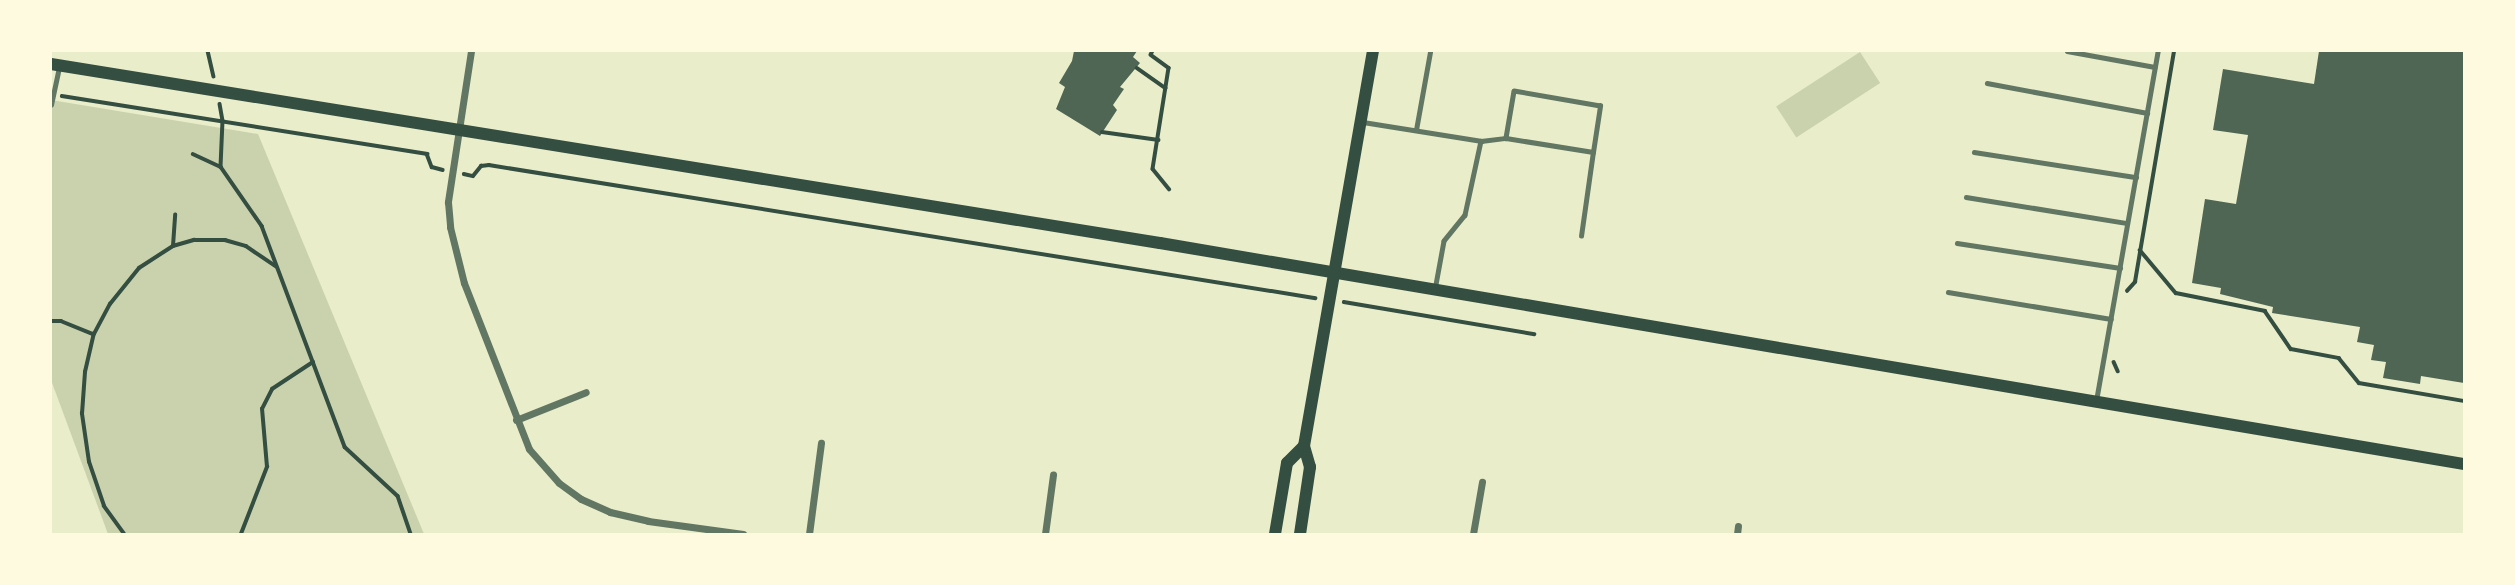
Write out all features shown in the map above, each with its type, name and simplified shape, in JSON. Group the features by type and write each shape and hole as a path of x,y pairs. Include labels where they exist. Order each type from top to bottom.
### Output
{"main road":[{"path":"1300,534 1310,467 1304,446 1332,300 1373,51"},
{"path":"55,65 1435,290 2464,464"},
{"path":"1275,534 1287,463 1304,446"}],"street":[{"path":"471,51 452,172 450,227 464,283 529,449 559,483 581,499 610,512 648,521 743,534"},
{"path":"516,420 586,392"},
{"path":"810,534 821,443"},
{"path":"1045,534 1053,475"},
{"path":"1473,534 1482,482"}],"lane":[{"path":"2067,51 2155,67"},
{"path":"2096,402 2158,51"},
{"path":"1416,131 1430,52"},
{"path":"51,105 55,65"},
{"path":"1987,83 2147,113"},
{"path":"1506,138 1514,91 1600,106 1581,236"},
{"path":"1361,121 1481,141 1506,138 1594,152"},
{"path":"1435,290 1444,241 1465,215 1481,141"},
{"path":"1974,152 2136,177"},
{"path":"1966,197 2128,223"},
{"path":"1957,243 2120,268"},
{"path":"1948,292 2111,319"}],"path":[{"path":"208,51 223,121 221,167"},
{"path":"1153,51 1151,55 1170,68 1153,169 1169,189"},
{"path":"2123,296 2135,282 2174,51"},
{"path":"1137,68 1167,88"},
{"path":"53,95 427,154 432,167 473,176 481,166 489,164 1534,334"},
{"path":"1102,132 1158,140"},
{"path":"193,154 221,167 262,226 345,447 398,496 411,534"},
{"path":"173,246 175,215"},
{"path":"124,534 104,506 89,462 82,414 83,393 94,334 110,304 139,268 173,246 194,240 225,240 246,246 278,267"},
{"path":"2140,250 2176,293 2265,311 2291,349 2339,358 2359,383 2464,401"},
{"path":"51,321 61,321 94,334"},
{"path":"2112,358 2118,371"},
{"path":"241,534 267,467 262,409 272,389 313,362"}],"green space":[{"path":"1860,52 1880,83 1796,137 1776,106"},
{"path":"51,100 258,134 424,534 108,534 51,380"}],"building":[{"path":"1074,51 1137,51 1133,57 1140,63 1120,87 1124,89 1113,105 1117,110 1100,136 1056,109 1065,87 1059,83 1072,61"},
{"path":"2319,51 2464,51 2464,383 2421,376 2420,384 2383,378 2386,362 2371,360 2374,345 2357,342 2360,327 2272,313 2273,307 2220,294 2221,288 2192,283 2205,199 2236,204 2248,135 2213,130 2223,69 2314,84"}]}
